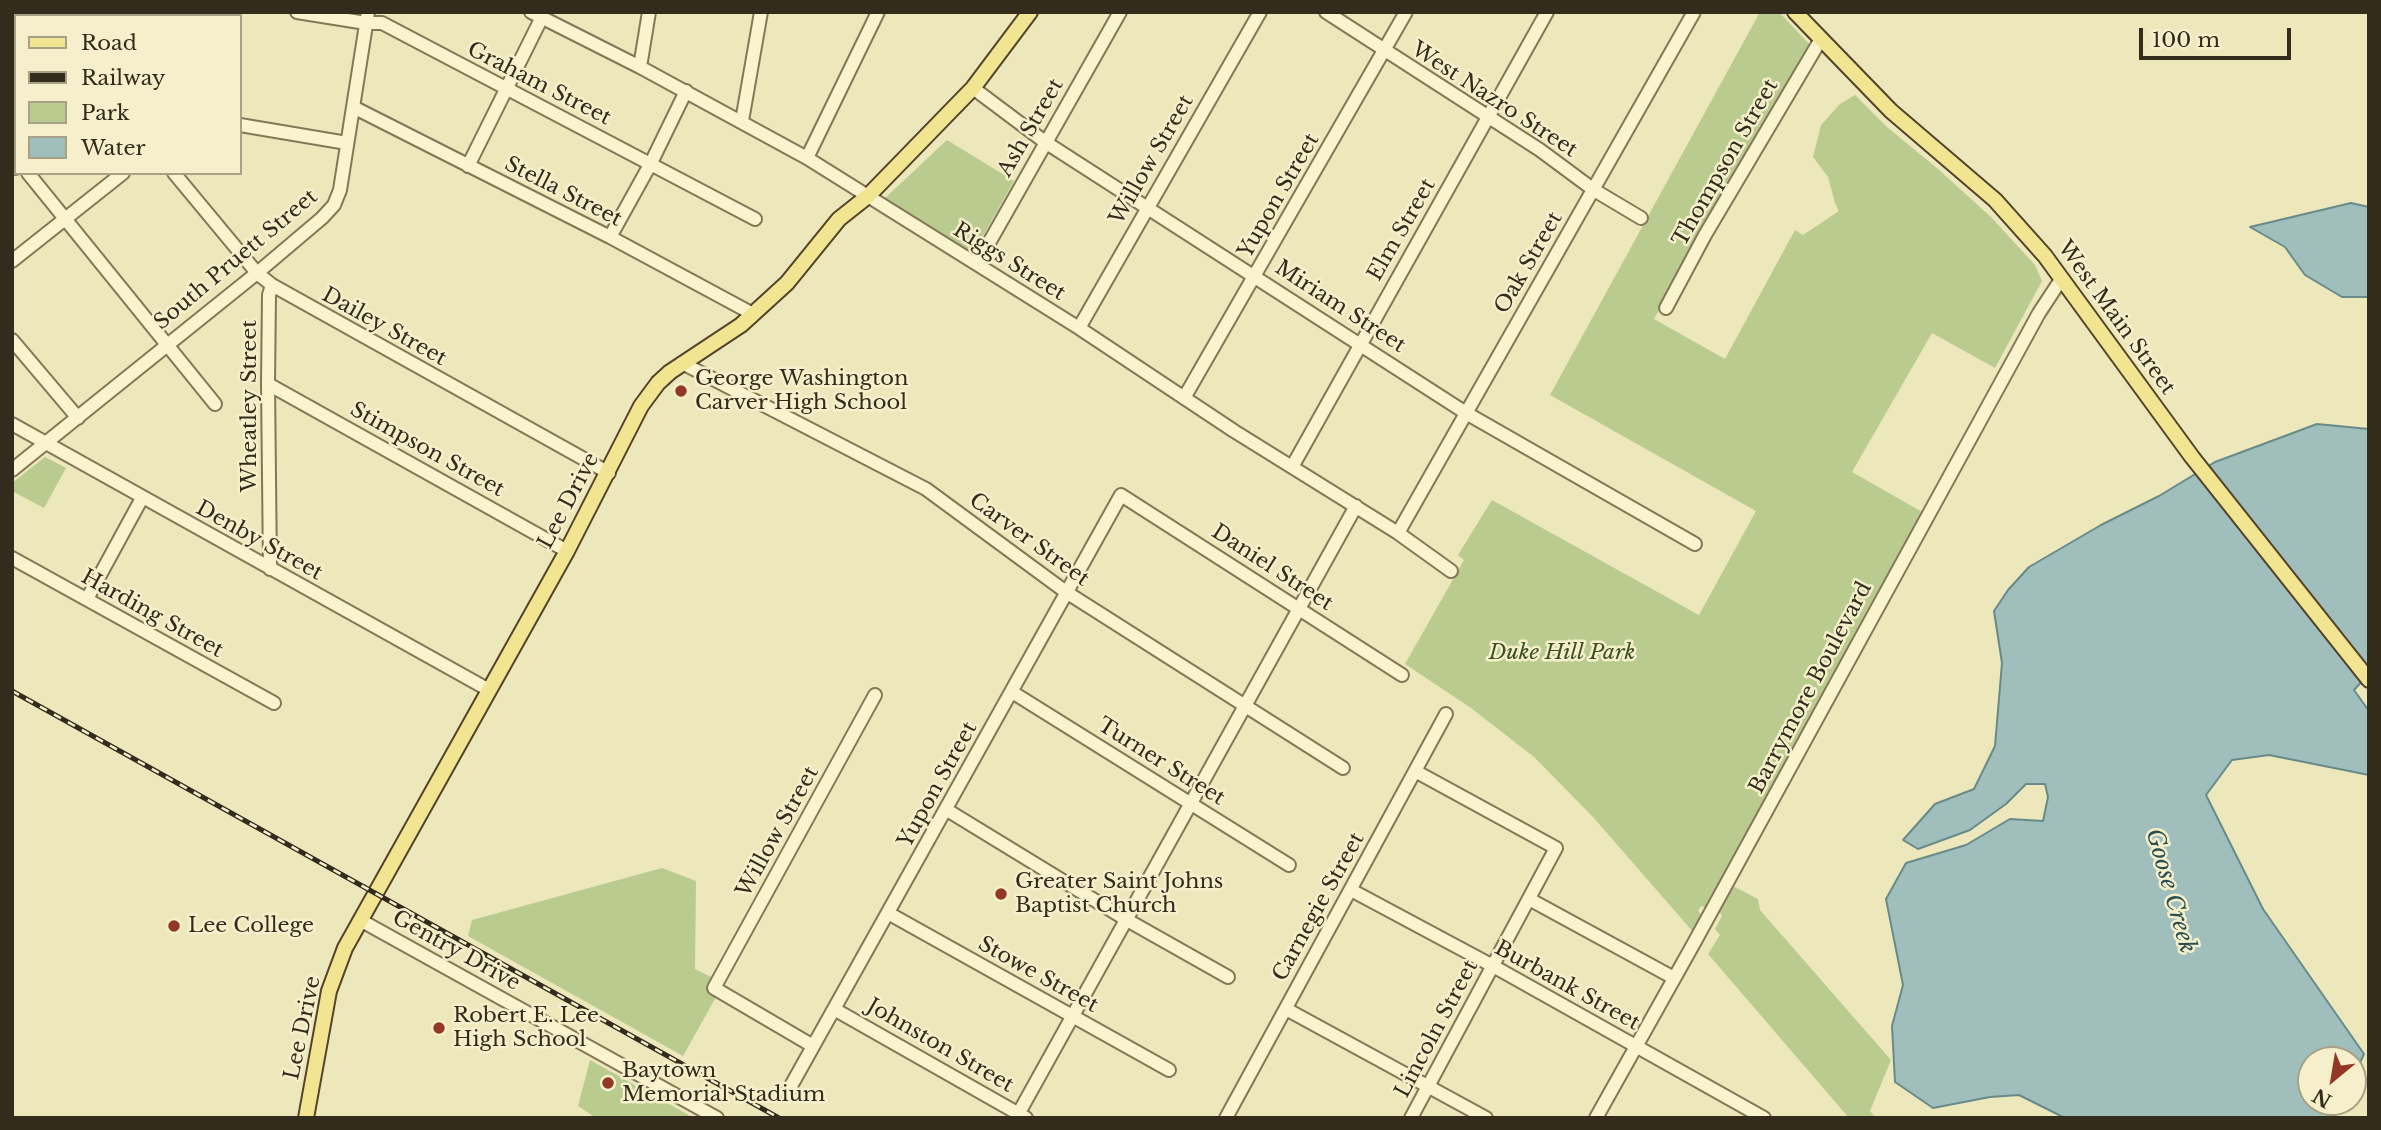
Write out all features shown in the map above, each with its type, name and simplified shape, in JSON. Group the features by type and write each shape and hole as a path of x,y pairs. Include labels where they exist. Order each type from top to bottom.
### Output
{"main road":[{"name":"Lee Drive","path":"306,1118 329,991 345,948 567,551 642,406 658,383 682,363 741,326 787,284 839,219 868,195 973,88 1030,12"},
{"name":"West Main Street","path":"1795,12 1891,111 1995,200 2062,278 2192,457 2369,680"}],"street":[{"name":"Graham Street","path":"297,12 367,18 382,23 755,219"},
{"path":"640,66 649,12"},
{"path":"742,121 761,12"},
{"path":"807,158 878,12"},
{"name":"Ash Street","path":"977,264 1121,12"},
{"name":"Willow Street","path":"1079,328 1260,12"},
{"name":"West Nazro Street","path":"1326,12 1488,117 1594,190 1641,218"},
{"name":"Yupon Street","path":"1184,398 1406,12"},
{"name":"Elm Street","path":"1292,467 1547,12"},
{"name":"Oak Street","path":"1398,533 1694,12"},
{"path":"468,166 506,90 535,14"},
{"name":"Riggs Street","path":"535,14 742,121 868,195 1398,533 1451,571"},
{"name":"South Pruett Street","path":"12,470 257,273 334,205 340,190 367,18"},
{"name":"Thompson Street","path":"1666,308 1705,235 1821,39"},
{"name":"Miriam Street","path":"973,88 1045,142 1466,412 1695,544"},
{"path":"610,237 651,163 686,91"},
{"name":"Stella Street","path":"353,107 610,237 754,314"},
{"path":"242,125 347,143"},
{"path":"30,175 215,404"},
{"path":"12,261 120,175"},
{"name":"Dailey Street","path":"176,175 257,273 272,285 608,473"},
{"name":"Barrymore Boulevard","path":"1596,1118 2032,325 2054,286 2062,278"},
{"name":"Wheatley Street","path":"270,569 268,384 269,295 272,285"},
{"path":"12,340 78,418"},
{"name":"Carver Street","path":"682,363 926,489 1066,592 1343,768"},
{"name":"Stimpson Street","path":"268,384 567,551"},
{"name":"Denby Street","path":"12,424 489,690"},
{"name":"Yupon Street","path":"787,1093 1121,495"},
{"name":"Daniel Street","path":"1121,495 1402,675"},
{"path":"87,599 142,498"},
{"path":"1020,1116 1356,506"},
{"name":"Harding Street","path":"12,558 274,703"},
{"name":"Turner Street","path":"1012,692 1289,865"},
{"name":"Willow Street","path":"813,1046 714,988 875,695"},
{"name":"Carnegie Street","path":"1226,1118 1446,714"},
{"name":"Lincoln Street","path":"1411,1118 1556,848 1415,771"},
{"path":"947,810 1127,920 1228,977"},
{"name":"Burbank Street","path":"1351,890 1764,1118"},
{"path":"1529,898 1674,978"},
{"name":"Stowe Street","path":"888,913 1169,1070"},
{"name":"Gentry Drive","path":"360,920 717,1118"},
{"name":"Johnston Street","path":"834,1009 1020,1116"},
{"path":"1286,1009 1486,1118"}],"green space":[{"name":"Duke Hill Park","path":"1760,12 1779,12 1811,46 1654,319 1725,359 1795,230 1803,235 1839,211 1828,177 1813,157 1821,125 1840,104 1855,95 1887,127 1991,217 2035,265 2042,281 1995,368 1932,333 1852,472 1924,513 1707,908 1701,906 1698,911 1703,917 1694,933 1593,817 1534,757 1471,708 1405,664 1464,560 1458,555 1492,500 1699,615 1756,511 1550,395"},
{"path":"947,140 1014,181 975,250 971,252 884,199"},
{"path":"45,457 66,468 44,508 12,491 12,483"},
{"path":"662,868 696,881 695,969 711,977 716,997 683,1056 468,936 472,920"},
{"path":"1735,887 1758,899 1760,910 1891,1060 1870,1111 1876,1118 1849,1118 1708,954 1720,935 1715,929 1722,916 1719,911 1731,888"},
{"name":"Baytown Memorial Stadium","path":"590,1060 694,1118 596,1118 578,1106"}],"water":[{"path":"2351,203 2369,207 2369,297 2342,297 2305,275 2285,247 2250,227"},
{"name":"Goose Creek","path":"2317,424 2369,429 2369,674 2354,690 2369,711 2369,775 2269,755 2232,760 2206,795 2263,909 2358,1046 2297,1046 2297,1116 2335,1116 2065,1118 2019,1095 1990,1097 1933,1108 1895,1082 1892,1026 1903,985 1886,899 1906,863 1966,845 2010,819 2043,821 2048,797 2045,784 2026,784 2006,804 1970,830 1918,849 1903,840 1935,804 1974,789 1995,746 2002,663 1994,611 2008,590 2029,567 2215,462"}],"railway":[{"path":"12,691 779,1118"}],"place":[{"name":"George Washington Carver High School","path":"681,391"},
{"name":"Greater Saint Johns Baptist Church","path":"1001,894"},
{"name":"Lee College","path":"174,926"},
{"name":"Robert E. Lee High School","path":"439,1028"},
{"name":"Baytown Memorial Stadium","path":"608,1083"}]}
